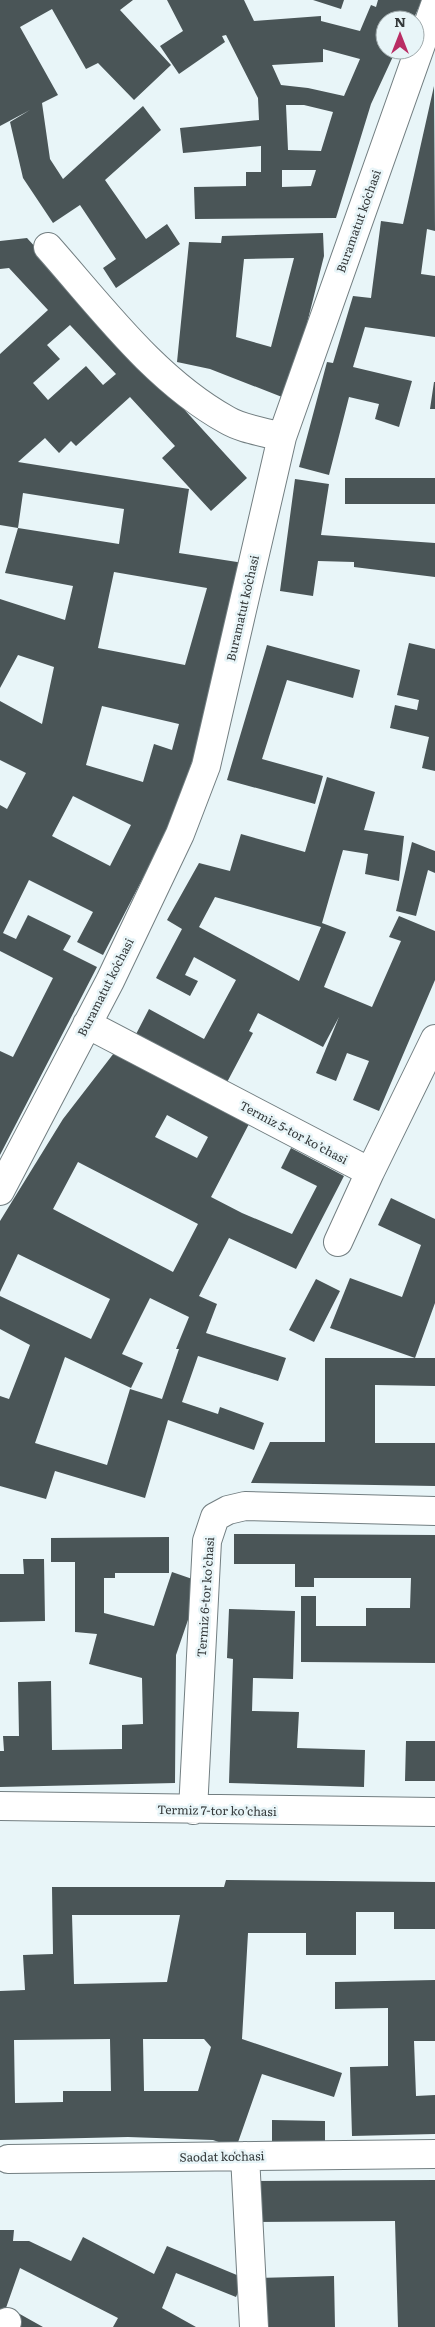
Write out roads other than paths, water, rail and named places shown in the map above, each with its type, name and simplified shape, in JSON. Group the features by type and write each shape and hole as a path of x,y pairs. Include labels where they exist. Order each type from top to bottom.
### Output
{"street":[{"name":"Buramatut koʻchasi","path":"0,1191 87,1024 180,834 206,766 282,436 434,11"},
{"path":"48,247 130,340 181,388 228,421 282,436"},
{"name":"Termiz 5-tor koʼchasi","path":"87,1024 370,1172"},
{"path":"338,1242 435,1039"},
{"name":"Termiz 6-tor koʼchasi","path":"193,1810 207,1541 215,1516 228,1510 245,1506 435,1511"},
{"name":"Termiz 7-tor koʼchasi","path":"0,1806 435,1812"},
{"name":"Saodat koʻchasi","path":"8,2159 435,2154"},
{"path":"245,2156 254,2327"}]}
